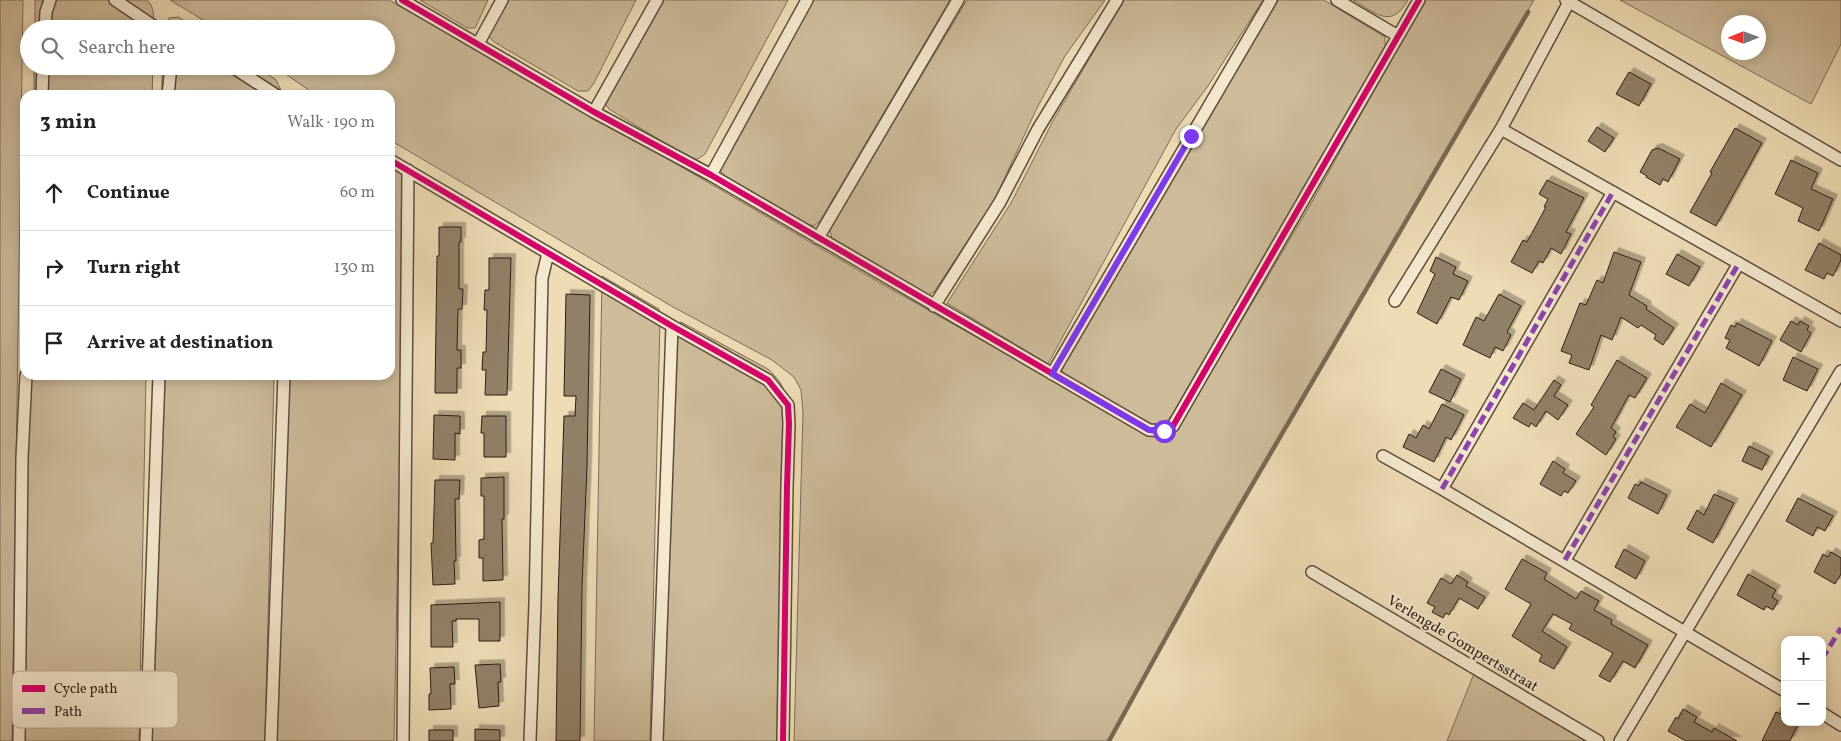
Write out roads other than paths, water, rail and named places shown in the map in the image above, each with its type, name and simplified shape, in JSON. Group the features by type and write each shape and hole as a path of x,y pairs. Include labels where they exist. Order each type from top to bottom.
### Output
{"street":[{"path":"46,20 50,0"},
{"path":"115,0 145,20"},
{"path":"402,0 594,112 711,175 1149,430 1164,431 1173,426 1419,0"},
{"path":"478,44 502,0"},
{"path":"594,112 657,0"},
{"path":"711,175 807,0"},
{"path":"818,238 958,0"},
{"path":"934,306 1000,202 1038,129 1117,0"},
{"path":"1052,374 1271,0"},
{"path":"1337,0 1398,36"},
{"path":"1395,301 1501,129 1567,1 1841,160"},
{"path":"42,90 43,75"},
{"path":"168,90 169,75"},
{"path":"245,75 268,90"},
{"path":"1501,129 1841,322"},
{"path":"395,163 672,326 768,380 788,405 783,741"},
{"path":"403,741 408,170"},
{"path":"1442,488 1613,192"},
{"path":"530,741 542,278 548,253"},
{"path":"1565,560 1739,263"},
{"path":"657,741 672,326"},
{"path":"1620,741 1841,371"},
{"path":"20,671 22,458 26,380"},
{"path":"148,671 159,380"},
{"path":"271,741 284,380"},
{"path":"1383,456 1442,488 1781,689"},
{"name":"Verlengde Gompertsstraat","path":"1312,572 1598,741"},
{"path":"1826,716 1841,725"},
{"path":"19,728 19,741"},
{"path":"146,728 146,741"}],"waterway":[{"path":"1109,741 1217,545 1528,12"}]}
